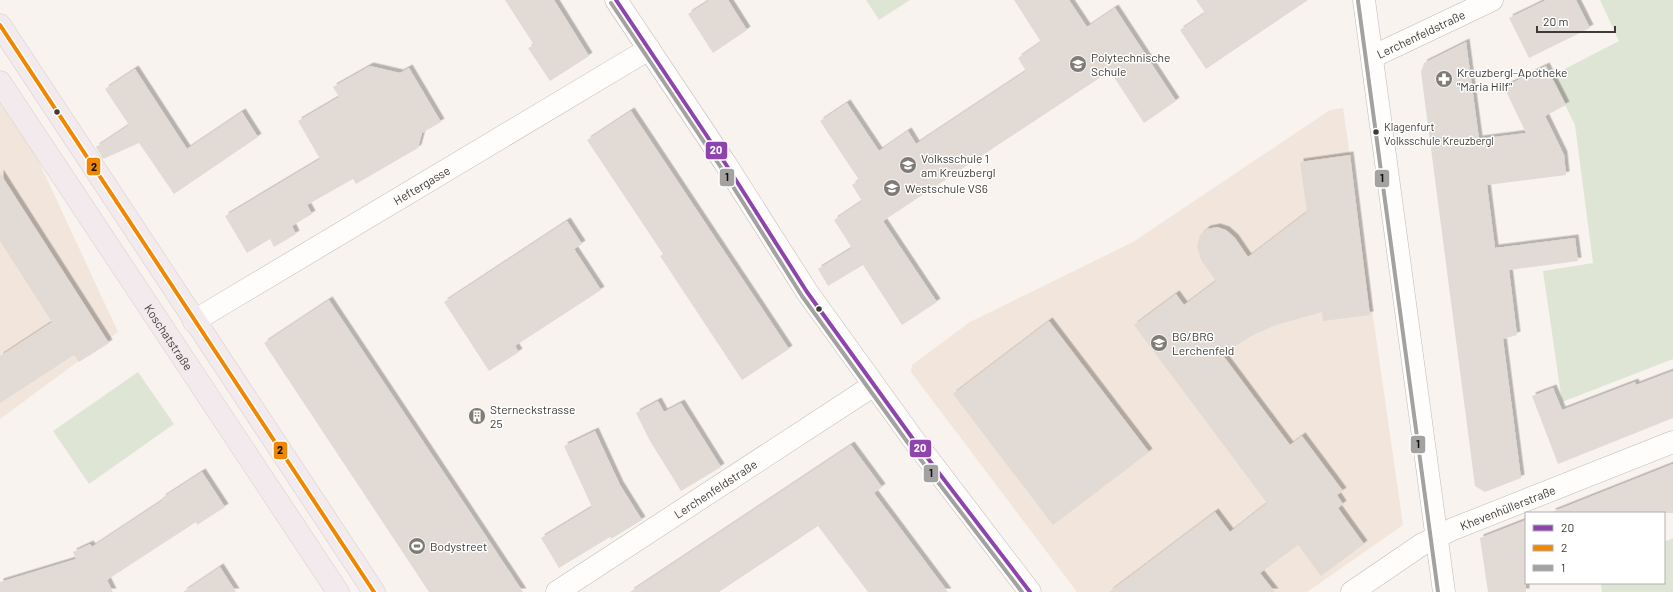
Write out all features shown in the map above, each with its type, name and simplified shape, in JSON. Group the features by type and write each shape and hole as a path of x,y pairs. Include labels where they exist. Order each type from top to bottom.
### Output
{"main road":[{"path":"0,25 374,592"},
{"name":"Koschatstraße","path":"0,82 338,592"},
{"path":"288,516 312,500"}],"street":[{"path":"616,0 725,163 807,292 874,385 1030,592"},
{"path":"1364,0 1444,592"},
{"name":"Lerchenfeldstraße","path":"1372,57 1492,0"},
{"name":"Heftergasse","path":"194,321 649,49"},
{"name":"Lerchenfeldstraße","path":"557,592 874,385"},
{"name":"Khevenhüllerstraße","path":"1352,592 1421,545 1460,526 1673,442"}],"shaded area":[{"path":"0,78 118,332 0,419"},
{"name":"BG/BRG Lerchenfeld","path":"1343,108 1403,525 1307,592 1077,592 911,372 912,365 970,322 1133,242 1330,110"}],"green space":[{"path":"866,0 910,0 879,20"},
{"path":"1600,0 1673,0 1673,359 1562,402 1543,271 1593,263 1575,125 1551,76 1619,41"},
{"path":"138,372 174,424 89,484 53,431"},
{"path":"1673,538 1673,592 1602,592 1601,584 1665,584 1665,542"}],"building":[{"path":"505,0 554,0 589,56 550,81 528,48 534,45"},
{"path":"710,0 728,0 747,30 713,53 688,14"},
{"name":"Volksschule 1 am Kreuzbergl","path":"1014,0 1069,0 1087,27 1115,8 1176,101 1144,123 1110,71 883,221 937,302 902,325 863,265 828,286 818,269 852,248 834,220 862,201 852,185 859,180 820,121 847,103 879,151 908,131 916,144 1026,71 1018,58 1041,42"},
{"path":"1196,0 1308,0 1206,69 1180,30 1205,13"},
{"path":"1546,0 1576,0 1590,28 1529,58 1509,18"},
{"path":"1466,42 1479,139 1526,133 1504,87 1546,66 1566,105 1545,116 1564,155 1566,175 1487,185 1495,248 1575,238 1578,261 1509,270 1517,335 1503,339 1521,478 1485,492 1475,486 1421,72 1424,63"},
{"path":"370,66 400,73 409,68 441,122 422,133 418,148 356,184 353,179 307,205 312,214 292,226 296,234 274,247 270,239 247,253 225,216 320,159 298,121 339,97 333,87"},
{"path":"135,69 187,149 242,112 258,137 174,194 139,143 103,159 96,147 129,125 105,89"},
{"path":"631,111 789,349 742,380 660,256 663,254 587,140"},
{"path":"1350,155 1370,315 1323,321 1322,312 1276,325 1253,335 1222,354 1290,445 1302,436 1343,491 1337,495 1343,504 1338,508 1364,544 1321,576 1298,545 1260,573 1275,592 1109,592 1215,512 1230,532 1267,503 1134,325 1176,294 1184,305 1216,281 1201,260 1197,246 1200,235 1207,229 1217,227 1226,230 1235,238 1248,257 1307,212 1300,162"},
{"path":"0,173 109,343 79,362 74,355 0,403 0,356 52,322 0,241"},
{"path":"567,221 582,244 574,249 601,290 515,346 519,352 489,371 444,302"},
{"path":"329,300 523,592 429,592 264,343"},
{"path":"1049,321 1149,452 1053,525 953,394"},
{"path":"1673,371 1673,418 1558,464 1532,396 1553,388 1562,410 1635,382 1636,385"},
{"path":"658,401 664,412 681,403 721,467 681,491 650,441 636,413"},
{"path":"595,431 620,485 642,520 611,539 610,537 559,568 541,538 592,507 564,446"},
{"path":"851,445 882,487 874,493 948,592 868,592 818,526 719,592 630,592"},
{"path":"1673,464 1673,513 1552,512"},
{"path":"202,472 225,507 197,525 196,522 107,580 113,592 0,592 0,582 76,559 73,552 90,544 92,547"},
{"path":"1525,520 1526,592 1488,592 1480,538"},
{"path":"220,567 236,592 183,592"}],"transit line":[{"name":"20","path":"616,0 725,163 807,292 913,439 1030,592"},
{"name":"1","path":"1358,1 1438,592"},
{"name":"1","path":"611,3 720,166 802,296 908,443 1022,592"},
{"name":"2","path":"0,25 374,592"}],"place":[{"name":"Polytechnische Schule","path":"1078,64"},
{"name":"Kreuzbergl-Apotheke \"Maria Hilf\"","path":"1444,79"},
{"name":"Klagenfurt Volksschule Kreuzbergl","path":"1376,132"},
{"name":"Volksschule 1 am Kreuzbergl","path":"908,165"},
{"name":"Westschule VS6","path":"892,188"},
{"name":"BG/BRG Lerchenfeld","path":"1159,343"},
{"name":"Sterneckstrasse 25","path":"477,416"},
{"name":"Bodystreet","path":"417,546"}]}
